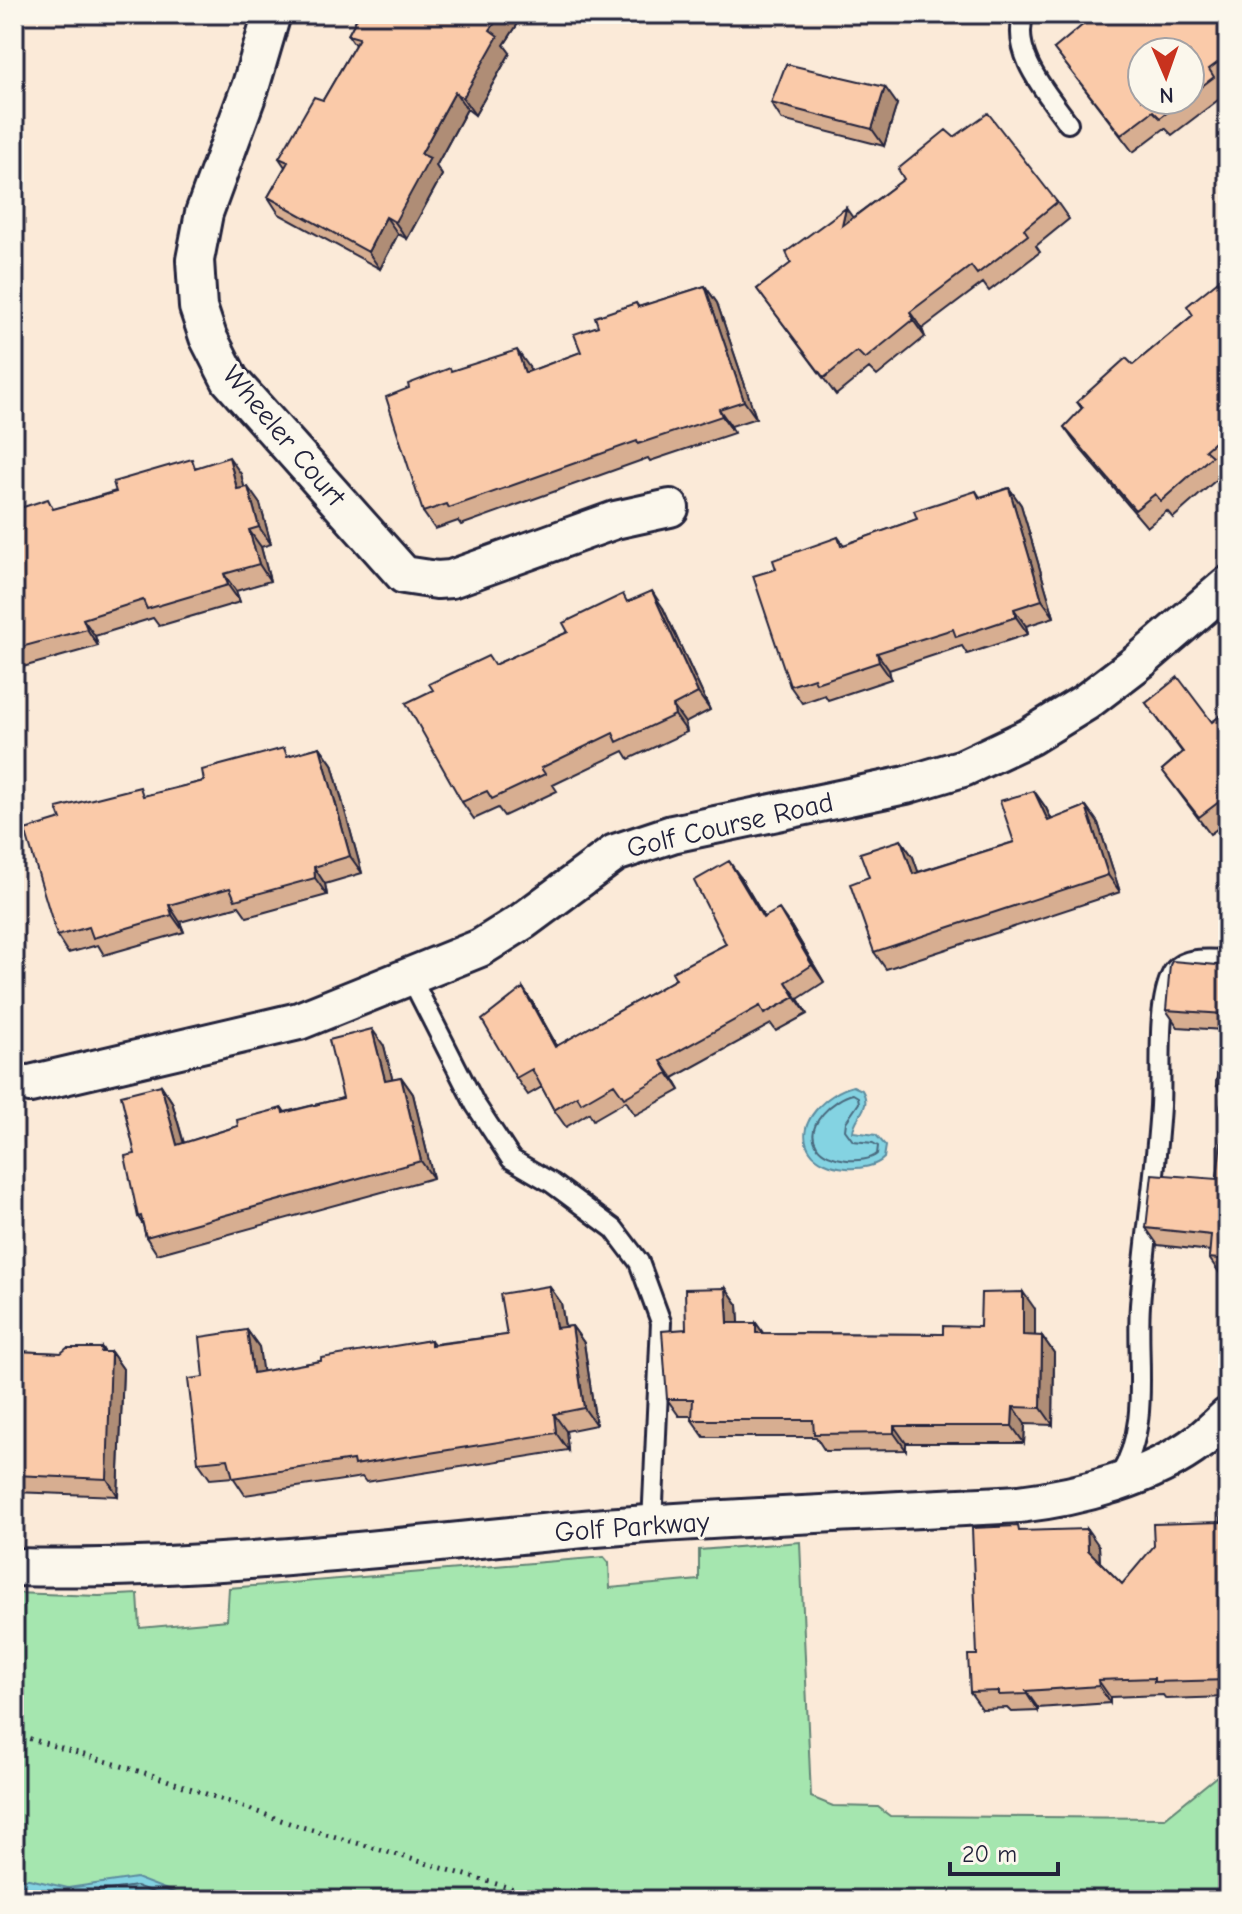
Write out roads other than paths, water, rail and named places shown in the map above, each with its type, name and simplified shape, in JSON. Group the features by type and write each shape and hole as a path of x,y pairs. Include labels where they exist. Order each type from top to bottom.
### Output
{"street":[{"name":"Wheeler Court","path":"272,14 251,85 204,213 195,260 198,307 208,337 230,380 404,575 451,579 615,520 670,508"},
{"name":"Golf Course Road","path":"30,1084 299,1021 480,948 523,921 615,853 672,834 906,785 963,768 1029,737 1097,694 1228,585"},
{"name":"Golf Parkway","path":"14,1567 76,1568 303,1556 652,1525 1019,1504 1059,1499 1115,1483 1199,1442 1228,1416"}],"lane":[{"path":"1024,14 1021,44 1036,78 1068,123"},
{"path":"1115,1483 1130,1459 1137,1435 1140,1310 1160,1108 1164,1006 1172,973 1180,965 1191,961 1228,960"},
{"path":"410,976 475,1104 511,1159 552,1183 614,1229 639,1262 661,1322 652,1525"}],"water":[{"path":"853,1086 862,1090 865,1102 853,1132 876,1135 886,1146 884,1158 877,1163 846,1168 816,1158 806,1140 806,1130 809,1120 824,1102"},
{"path":"14,1878 68,1888 136,1878 193,1900 14,1900"}]}
